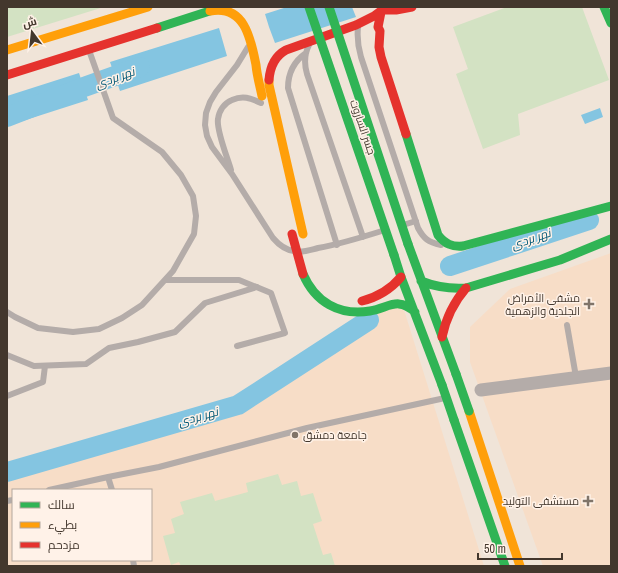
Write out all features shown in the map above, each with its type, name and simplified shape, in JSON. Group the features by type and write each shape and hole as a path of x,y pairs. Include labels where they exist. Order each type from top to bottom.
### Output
{"main road":[{"path":"7,50 148,7"},
{"path":"7,75 222,7"},
{"name":"جسر الساروت","path":"309,7 401,277 442,385 505,566"},
{"name":"جسر الساروت","path":"329,7 408,244 469,410 520,566"},
{"path":"382,8 396,10 412,7"},
{"path":"604,7 611,23"},
{"path":"310,263 269,85 270,71 276,59 286,49 358,25 374,16 382,8"},
{"path":"382,8 378,27 380,31 379,47 381,57 438,235 444,242 452,247 463,246 611,206"},
{"path":"210,11 221,10 233,14 242,21 248,31 264,107"},
{"path":"291,230 303,274 315,294 326,303 349,312 369,311 398,303 408,306 415,312"},
{"path":"421,281 443,288 466,288 560,260 611,239"},
{"path":"353,301 372,299 383,294 393,287 401,277"},
{"path":"442,337 450,310 466,288"}],"street":[{"path":"478,391 611,373"}],"lane":[{"path":"358,25 357,36 360,57 416,221 423,236 428,241 435,244 452,247"},
{"path":"311,41 306,53 305,67 363,237"},
{"path":"251,42 244,56 210,102 206,113 205,125 207,136 212,147 232,174 277,243 282,247 295,252 301,252 337,245 416,221"},
{"path":"7,312 38,328 73,332 99,329 122,318 142,305 173,271 194,234 196,216 194,196 181,175 162,152 113,118 88,49"},
{"path":"306,53 295,62 291,68 288,88 337,245"},
{"path":"232,174 219,130 218,120 221,110 228,102 238,97 249,97 264,107"},
{"path":"165,280 239,280 272,293 285,333 237,346"},
{"path":"7,355 34,366 86,364 109,348 176,332 205,303 257,287"},
{"path":"567,325 576,377"},
{"path":"7,396 43,382 45,366"},
{"path":"459,395 467,394"},
{"path":"54,489 159,467 306,428 452,397"},
{"path":"108,477 112,489"}],"shaded area":[{"path":"611,253 611,566 543,566 470,362 470,327 510,289"},
{"name":"جامعة دمشق","path":"398,300 405,313 484,566 7,566 7,481 34,469 260,400 331,337 367,309"}],"green space":[{"path":"7,7 104,7 7,37"},
{"path":"507,7 582,7 609,80 518,114 520,135 483,149 456,74 468,69 453,27"},
{"path":"278,474 282,485 297,481 301,496 313,493 322,521 313,524 323,555 331,553 335,566 181,566 179,562 171,565 163,536 175,533 171,519 184,514 180,502 212,493 215,501 248,492 246,483"}],"water":[{"path":"287,7 352,7 356,17 275,43 265,14"},
{"path":"219,28 227,56 120,91 110,62"},
{"path":"79,73 88,100 7,126 7,96"},
{"path":"600,108 603,117 585,124 581,115"}],"waterway":[{"name":"نهر بردى","path":"7,117 140,67"},
{"name":"نهر بردى","path":"450,266 589,220"},
{"name":"نهر بردى","path":"7,472 238,405 369,320"}],"traffic: fast":[{"path":"157,28 222,7"},
{"path":"309,7 394,255"},
{"path":"329,7 408,244"},
{"path":"604,7 611,23"},
{"path":"406,134 438,235 443,241 449,244 463,246 611,206"},
{"path":"421,281 443,287 466,288 560,260 611,239"},
{"path":"408,244 456,374"},
{"path":"394,255 442,385"},
{"path":"303,274 314,292 329,305 338,309 359,312 377,310 393,304 398,304 409,307 415,312"},
{"path":"456,374 469,411"},
{"path":"442,385 454,420"},
{"path":"454,420 505,566"}],"traffic: slow":[{"path":"7,50 148,7"},
{"path":"210,11 222,10 231,13 239,18 244,26 252,45 262,96"},
{"path":"269,80 303,234"},
{"path":"469,411 520,566"}],"traffic: jam":[{"path":"382,7 378,27 380,31 379,47 406,134"},
{"path":"269,80 274,62 282,52 356,25 382,10 396,10 412,7"},
{"path":"7,75 157,28"},
{"path":"292,234 303,274"},
{"path":"362,301 393,286 401,277"},
{"path":"442,337 451,311 457,299 466,288"}],"place":[{"name":"مشفى الأمراض الجلدية والزهمية","path":"589,304"},
{"name":"جامعة دمشق","path":"295,435"},
{"name":"مستشفى التوليد","path":"588,501"}]}
